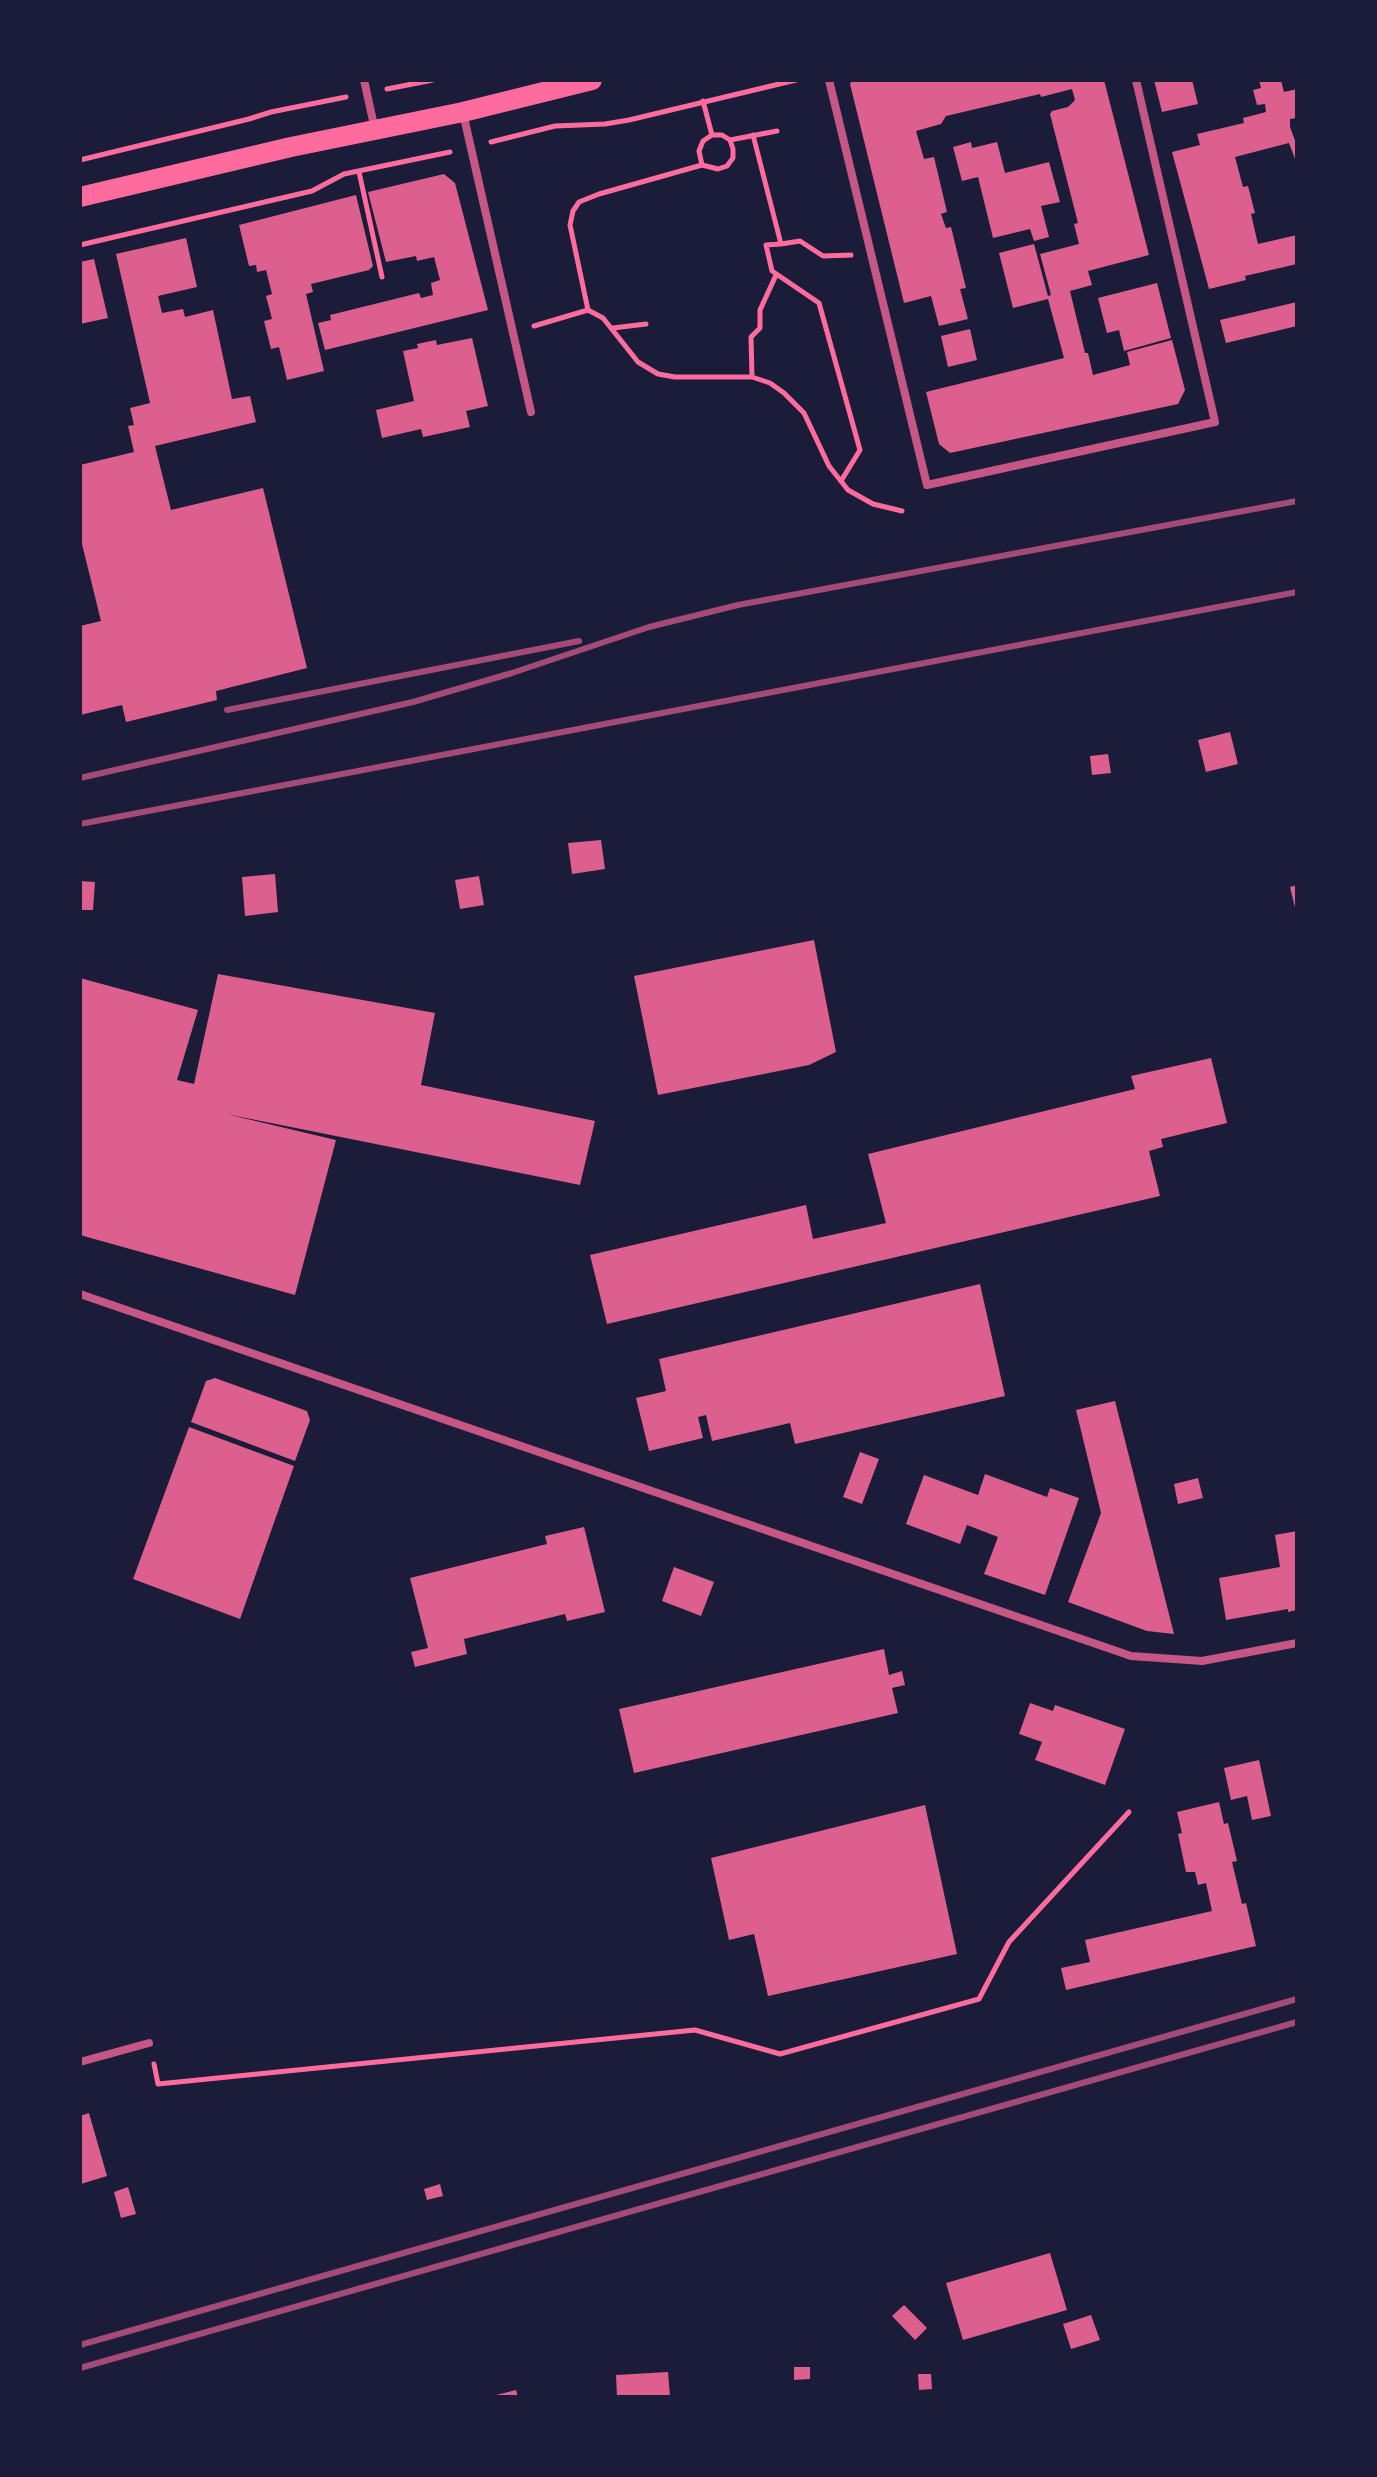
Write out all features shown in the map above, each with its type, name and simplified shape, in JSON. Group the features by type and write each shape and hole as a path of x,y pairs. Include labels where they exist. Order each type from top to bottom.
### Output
{"main road":[{"path":"80,197 463,112 592,80"}],"street":[{"path":"364,80 375,130"},
{"path":"829,80 927,485 1215,422 1136,80"},
{"path":"463,112 531,412"},
{"path":"80,1294 1131,1656 1202,1661 1297,1643"},
{"path":"80,2062 149,2043"}],"path":[{"path":"80,160 271,112 433,80"},
{"path":"80,245 312,191 344,174 471,148 555,126 605,124 796,80"},
{"path":"703,101 712,135"},
{"path":"730,140 777,131"},
{"path":"588,310 570,225 579,202 702,165 718,169 727,166 733,158 730,140 722,135 712,135 703,141 699,151 702,165"},
{"path":"753,135 781,244"},
{"path":"359,172 382,277"},
{"path":"841,481 860,450 819,303 772,271 766,245 800,241 823,256 871,255"},
{"path":"752,377 751,337 760,328 760,310 776,275"},
{"path":"513,333 588,310 613,328 638,362 658,374 675,377 752,377 770,383 804,413 829,466 848,490 873,504 902,511"},
{"path":"613,328 646,324"},
{"path":"149,2043 158,2084 695,2030 780,2054 979,1999 1009,1942 1129,1812"}],"building":[{"path":"852,80 1104,80 1149,255 1088,271 1092,285 1070,291 1093,375 1130,365 1127,352 1172,340 1185,390 1178,404 950,453 939,444 926,392 1064,358 1048,299 1013,308 999,253 1034,244 1048,296 1051,295 1040,254 1079,244 1074,224 1078,223 1050,114 1068,107 1075,100 1072,89 1041,97 1040,94 946,116 941,124 916,131 924,159 934,157 947,212 941,214 946,228 951,227 966,288 960,289 968,319 939,326 931,296 904,303 850,84"},
{"path":"1154,80 1192,80 1198,104 1162,112"},
{"path":"1259,80 1281,80 1284,92 1297,89 1297,118 1290,119 1290,127 1297,146 1297,164 1289,143 1235,157 1243,187 1248,186 1258,244 1297,235 1297,264 1245,276 1246,280 1209,289 1172,152 1200,145 1197,134 1244,123 1243,118 1266,112 1265,104 1257,105 1253,90 1261,88"},
{"path":"971,142 972,148 997,142 1005,173 1049,162 1060,202 1041,206 1049,237 1034,241 1030,229 993,238 978,177 962,181 953,147"},
{"path":"444,174 455,183 488,310 325,350 318,323 331,320 330,315 419,293 421,298 433,295 431,283 440,280 434,257 417,261 416,256 386,262 368,192"},
{"path":"356,195 373,266 369,270 311,284 313,292 306,294 324,371 287,380 279,347 271,349 264,321 272,319 266,296 272,294 266,270 257,272 256,265 249,266 239,225"},
{"path":"186,238 197,287 158,296 162,313 183,309 185,317 213,310 232,399 250,396 256,422 155,446 171,510 263,488 307,668 216,691 217,700 126,722 122,705 80,715 80,626 101,621 80,536 80,465 134,452 128,426 134,425 130,408 150,403 116,254"},
{"path":"94,259 108,318 80,324 80,262"},
{"path":"1157,283 1171,338 1124,351 1119,330 1107,333 1098,298"},
{"path":"1297,302 1297,326 1226,343 1220,320"},
{"path":"970,329 977,360 948,367 941,336"},
{"path":"472,338 488,406 466,411 470,427 423,437 421,429 382,438 376,410 414,401 403,351 436,340 437,345"},
{"path":"1230,732 1238,764 1206,772 1198,740"},
{"path":"1108,754 1111,773 1092,775 1090,756"},
{"path":"601,840 605,869 572,874 568,843"},
{"path":"275,874 278,912 245,916 242,877"},
{"path":"479,876 484,905 460,909 455,880"},
{"path":"80,881 95,882 93,910 80,910"},
{"path":"1297,885 1297,912 1296,912 1290,887"},
{"path":"814,940 836,1052 809,1065 658,1095 634,976"},
{"path":"218,974 435,1013 421,1085 595,1121 580,1185 226,1114 336,1140 295,1295 80,1235 80,978 198,1010 177,1080 194,1084"},
{"path":"1211,1058 1227,1123 1161,1139 1163,1147 1149,1151 1160,1196 607,1324 590,1255 806,1205 813,1239 886,1223 868,1154 1135,1089 1131,1076"},
{"path":"980,1284 1005,1396 795,1444 790,1423 712,1441 706,1415 698,1417 703,1438 649,1451 636,1398 666,1391 659,1359"},
{"path":"215,1378 307,1411 310,1420 295,1461 191,1422 206,1381"},
{"path":"1115,1401 1174,1634 1147,1631 1068,1602 1101,1513 1076,1410"},
{"path":"189,1427 294,1466 240,1619 133,1579"},
{"path":"860,1452 879,1459 862,1504 843,1497"},
{"path":"985,1474 1047,1497 1050,1488 1079,1498 1045,1595 984,1574 998,1537 967,1525 960,1544 906,1524 924,1475 978,1495"},
{"path":"1198,1478 1203,1498 1178,1504 1174,1484"},
{"path":"584,1527 605,1612 567,1621 565,1614 464,1639 467,1654 415,1667 411,1652 428,1648 410,1578 547,1544 545,1536"},
{"path":"1297,1531 1297,1610 1226,1620 1219,1578 1280,1567 1275,1535"},
{"path":"674,1567 714,1582 701,1616 662,1601"},
{"path":"884,1649 889,1675 902,1671 905,1685 892,1688 898,1713 634,1773 619,1709"},
{"path":"1030,1703 1053,1711 1055,1705 1125,1729 1105,1785 1035,1760 1042,1742 1019,1734"},
{"path":"1259,1760 1271,1816 1252,1820 1247,1796 1231,1800 1224,1768"},
{"path":"1219,1802 1224,1824 1228,1823 1237,1861 1232,1862 1256,1946 1066,1990 1061,1968 1090,1962 1085,1940 1212,1911 1206,1883 1198,1885 1195,1872 1186,1872 1177,1812"},
{"path":"925,1805 957,1954 768,1996 754,1934 729,1940 711,1858"},
{"path":"89,2113 107,2176 81,2184 80,2116"},
{"path":"440,2184 443,2196 427,2200 424,2189"},
{"path":"128,2187 136,2214 121,2218 114,2192"},
{"path":"1050,2253 1067,2310 963,2340 946,2283"},
{"path":"904,2305 927,2328 915,2340 892,2316"},
{"path":"1091,2315 1100,2340 1071,2349 1063,2324"},
{"path":"794,2367 810,2367 810,2379 794,2380"},
{"path":"668,2372 670,2397 617,2397 616,2375"},
{"path":"918,2374 931,2374 932,2389 919,2390"},
{"path":"516,2390 518,2397 492,2396"}],"railway":[{"path":"80,778 413,702 649,627 738,605 1297,501"},
{"path":"80,824 1297,592"},
{"path":"227,710 579,641"},
{"path":"80,2345 1297,1999"},
{"path":"80,2368 1297,2022"}]}
